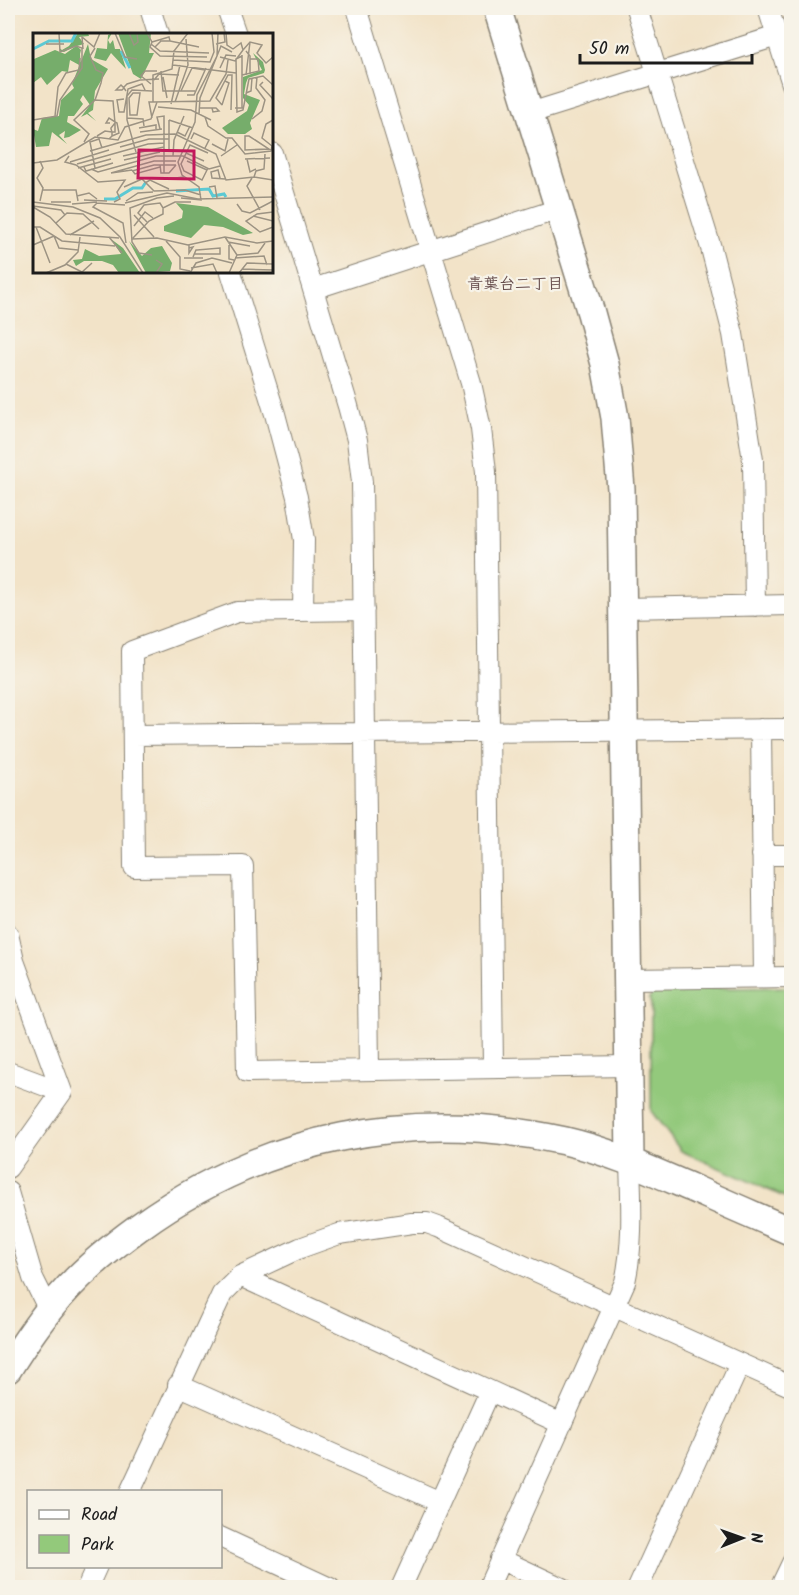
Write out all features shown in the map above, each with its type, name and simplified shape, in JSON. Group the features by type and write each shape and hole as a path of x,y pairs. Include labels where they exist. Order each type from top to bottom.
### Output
{"street":[{"path":"150,8 158,33"},
{"path":"227,8 236,33"},
{"path":"357,8 471,383 481,429 486,472 493,1068"},
{"path":"488,1587 615,1307 625,1282 631,1238 621,489 615,418 605,364 497,8"},
{"path":"637,8 711,248 734,334 753,460 755,606"},
{"path":"768,8 792,84"},
{"path":"530,113 777,36"},
{"path":"273,156 357,440 362,482 369,1070"},
{"path":"312,289 559,209"},
{"path":"231,273 275,414 297,498 304,540 303,611"},
{"path":"622,608 792,605"},
{"path":"364,610 237,612 132,651 134,867 243,866 247,1072 628,1066"},
{"path":"761,729 764,977"},
{"path":"133,735 792,729"},
{"path":"762,855 792,855"},
{"path":"8,934 14,961 62,1092"},
{"path":"627,979 792,977"},
{"path":"8,1072 62,1092"},
{"path":"8,1168 62,1092"},
{"path":"8,1369 49,1310 77,1279 102,1257 175,1203 230,1173 269,1156 312,1143 374,1130 406,1127 471,1127 506,1130 566,1141 630,1161 792,1232"},
{"path":"8,1192 33,1278 49,1310"},
{"path":"130,1490 222,1294 240,1276 300,1248 339,1234 378,1227 427,1223 792,1387"},
{"path":"240,1276 562,1424"},
{"path":"638,1587 740,1364"},
{"path":"178,1385 440,1502"},
{"path":"401,1587 490,1391"},
{"path":"222,1538 330,1587"},
{"path":"500,1559 562,1587"},
{"path":"780,1587 792,1563"},
{"path":"87,1587 96,1568"}],"green space":[{"path":"791,987 791,1200 681,1151 651,1111 651,1004 649,998 657,989"}],"district":[{"name":"青葉台二丁目","path":"515,284"}]}
